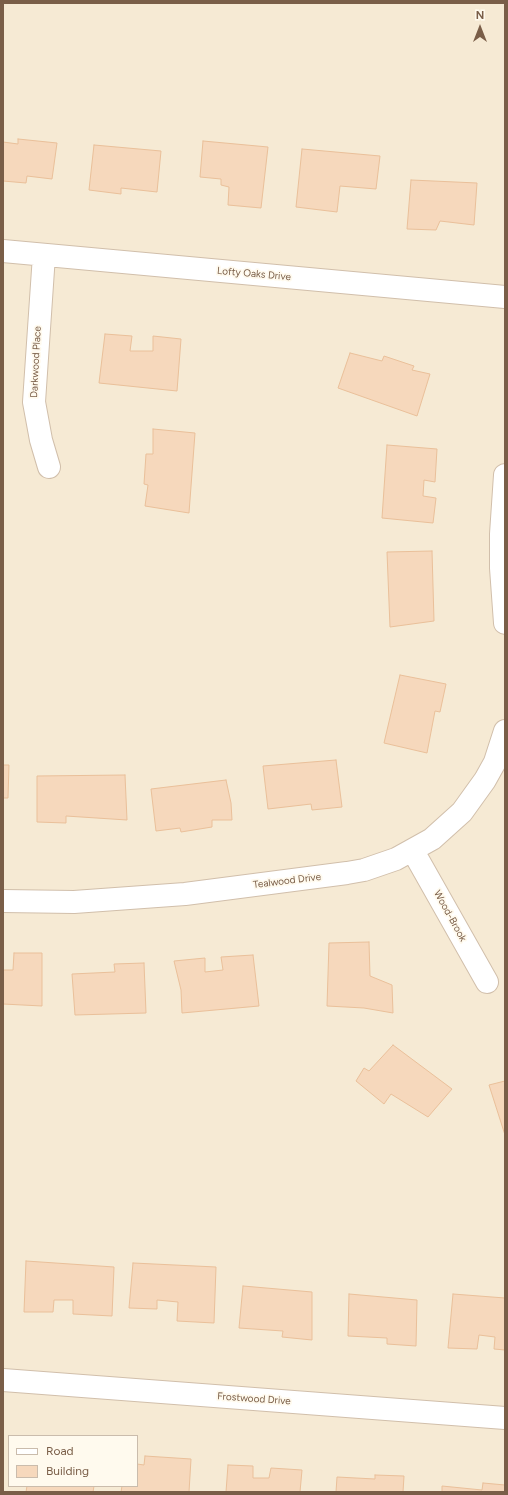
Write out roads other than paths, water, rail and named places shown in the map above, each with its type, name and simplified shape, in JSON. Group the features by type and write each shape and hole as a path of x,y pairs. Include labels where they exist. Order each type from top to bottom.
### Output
{"street":[{"name":"Lofty Oaks Drive","path":"3,252 505,297"},
{"name":"Darkwood Place","path":"44,255 34,402 41,440 50,467"},
{"path":"505,475 501,534 501,568 505,624"},
{"name":"Tealwood Drive","path":"3,901 96,901 185,894 353,872 396,859 413,851 448,826 474,797 495,762 505,732"},
{"name":"Wood-Brook","path":"413,851 487,982"},
{"name":"Frostwood Drive","path":"3,1380 505,1418"}]}
